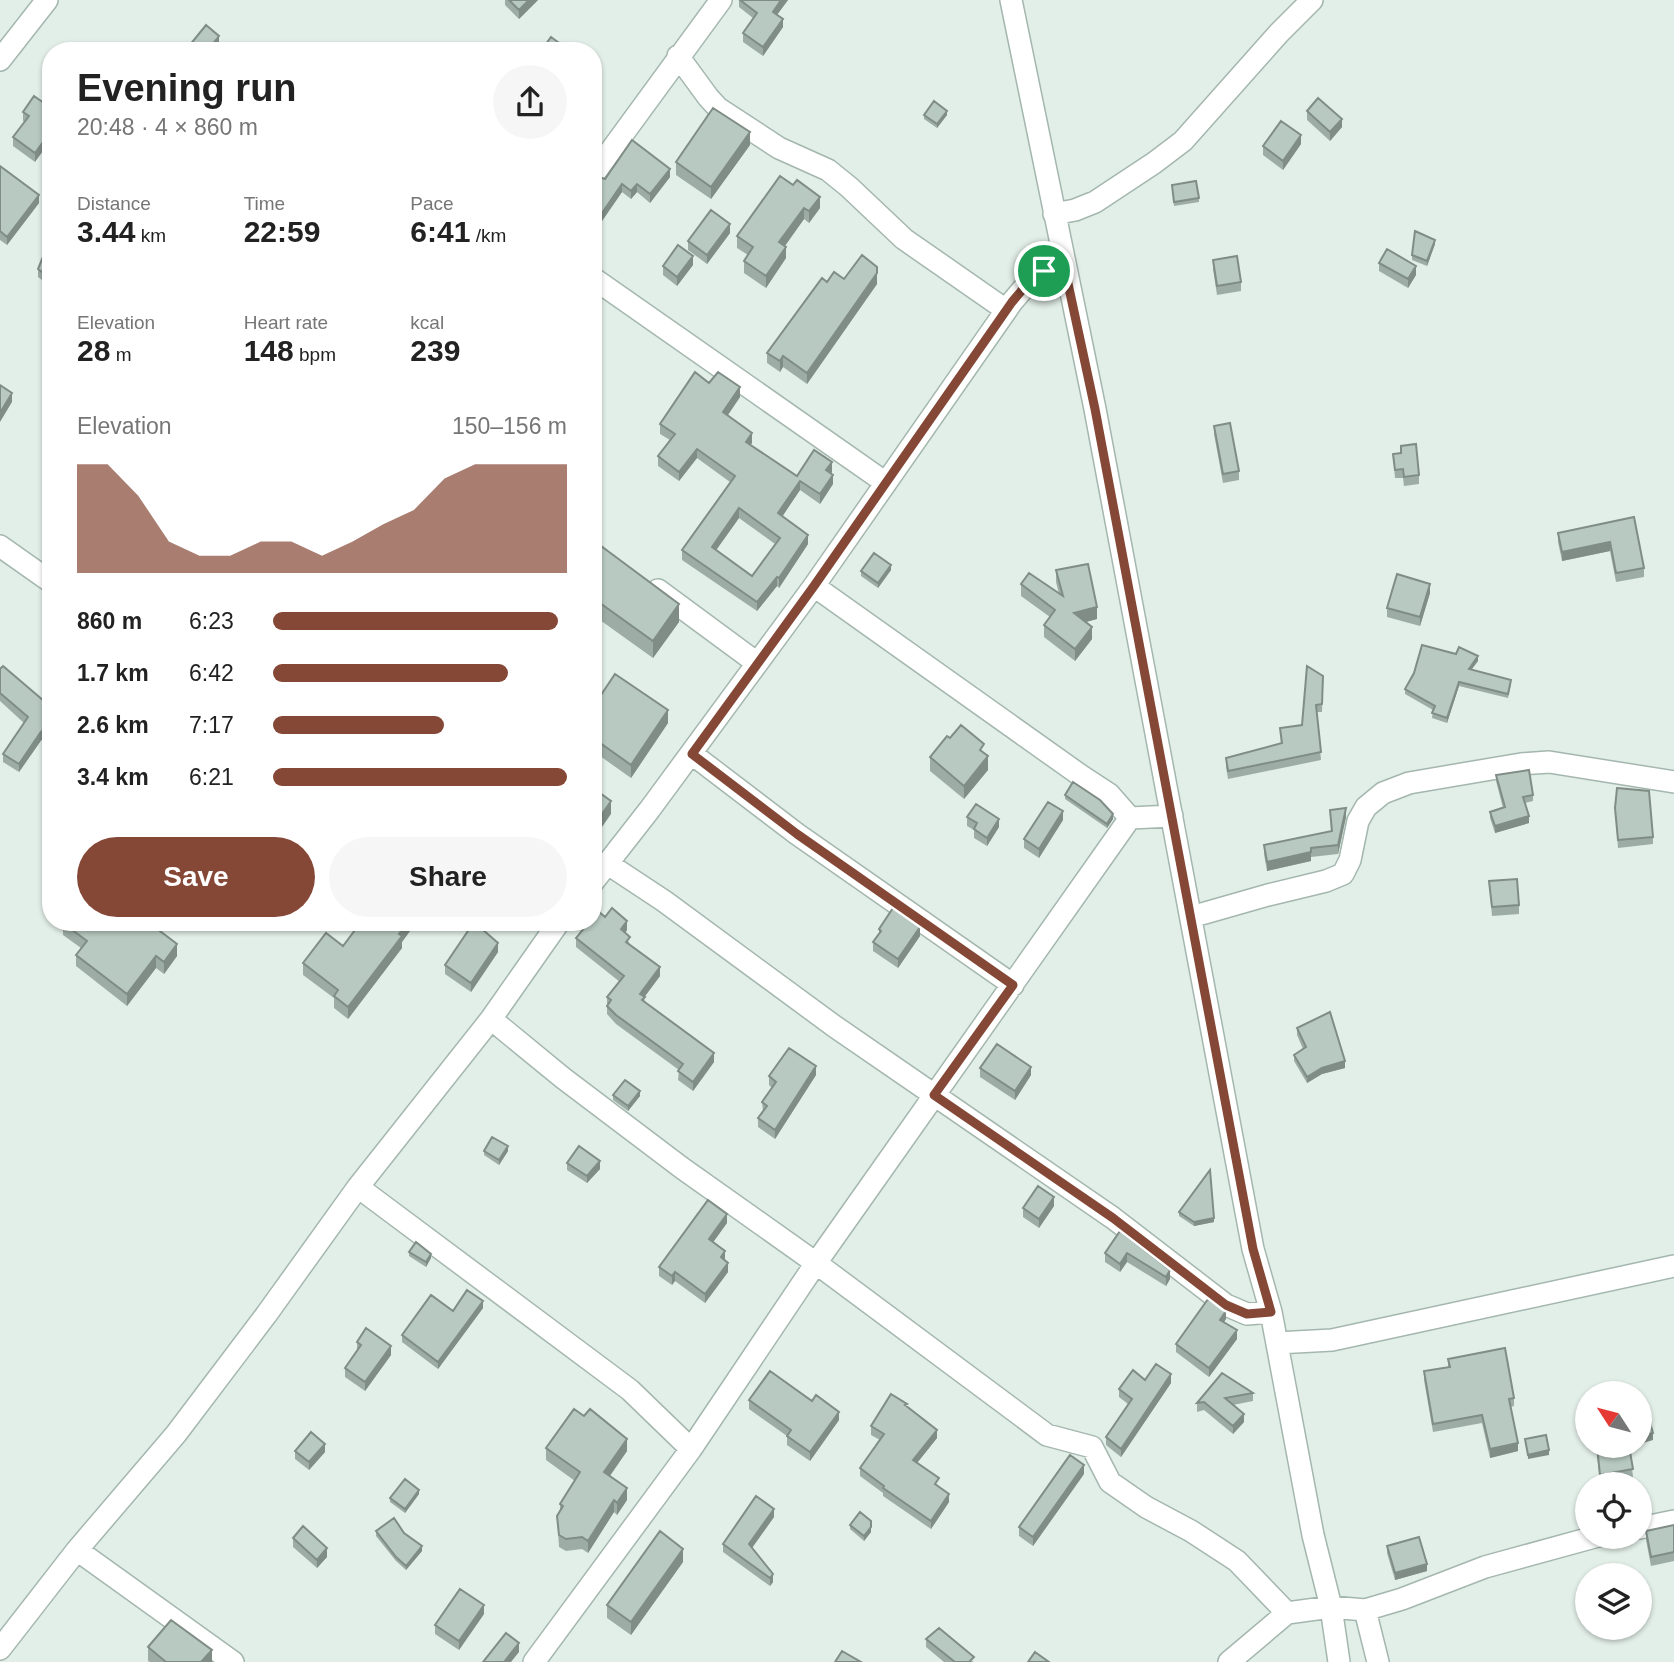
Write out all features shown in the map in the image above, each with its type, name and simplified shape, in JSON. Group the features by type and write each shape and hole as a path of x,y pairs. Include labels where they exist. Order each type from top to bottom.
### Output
{"street":[{"path":"0,60 47,0"},
{"path":"602,162 721,0"},
{"path":"1011,0 1095,409 1253,1249 1271,1312 1313,1535 1331,1607 1339,1662"},
{"path":"1054,214 1095,202 1183,141 1312,0"},
{"path":"678,56 718,108 779,148 828,170 904,239 1006,310"},
{"path":"602,871 692,754 814,586 1006,310 1034,276 1064,265"},
{"path":"602,284 886,483"},
{"path":"0,546 42,576"},
{"path":"638,575 757,663"},
{"path":"814,586 1080,775 1103,788 1130,818"},
{"path":"692,754 797,834 1013,985"},
{"path":"1191,917 1326,881 1343,874 1350,860 1360,815 1372,800 1400,786 1474,771 1549,762 1674,782"},
{"path":"1130,818 1171,816"},
{"path":"534,1662 691,1449 816,1263 1130,818"},
{"path":"608,864 664,901 834,1026 1113,1218 1226,1305 1247,1314 1271,1312"},
{"path":"0,1649 77,1550 176,1434 274,1305 358,1187 491,1019 552,931"},
{"path":"491,1019 563,1078 682,1168 816,1263 1047,1435 1091,1447 1110,1482 1146,1507 1191,1531 1237,1561 1287,1613"},
{"path":"358,1187 630,1390 691,1449"},
{"path":"1277,1343 1332,1340 1674,1266"},
{"path":"1652,1526 1674,1521"},
{"path":"1229,1662 1287,1613 1331,1607 1365,1610 1402,1600 1485,1567 1575,1542"},
{"path":"77,1550 233,1662"},
{"path":"1365,1610 1378,1662"}],"building":[{"path":"509,0 529,0 519,10"},
{"path":"740,0 781,0 773,12 783,19 763,47 743,33 757,13"},
{"path":"206,25 219,36 214,42 192,42"},
{"path":"34,96 42,102 42,143 35,153 13,137 29,116 23,112"},
{"path":"1318,98 1342,119 1330,132 1307,111"},
{"path":"934,101 947,111 937,124 924,115"},
{"path":"713,108 750,132 711,187 676,162"},
{"path":"1281,121 1301,135 1283,161 1263,146"},
{"path":"632,140 670,169 650,194 637,184 631,191 622,184 602,213 602,178 605,179"},
{"path":"0,166 39,195 7,237 0,231"},
{"path":"780,176 793,185 797,180 820,197 809,211 804,208 779,242 786,247 766,276 744,261 753,247 737,236"},
{"path":"1196,181 1199,198 1174,202 1172,185"},
{"path":"711,210 730,224 707,255 688,241"},
{"path":"1415,231 1435,240 1427,261 1412,255"},
{"path":"678,245 693,256 677,277 663,266"},
{"path":"1387,249 1416,266 1408,279 1379,263"},
{"path":"862,255 877,267 877,273 807,373 783,356 780,361 767,353 822,278 827,282 834,272 844,279"},
{"path":"1237,256 1241,282 1217,286 1213,260"},
{"path":"695,372 709,383 718,372 740,387 723,412 752,433 746,442 797,476 814,450 832,462 826,470 833,475 820,494 800,481 778,513 808,535 779,578 777,577 757,602 682,550 735,476 697,449 679,472 658,456 675,434 660,424","holes":["739,508 780,538 752,576 712,547"]},
{"path":"0,385 12,393 0,413"},
{"path":"1230,423 1239,471 1223,474 1214,426"},
{"path":"1416,444 1419,475 1404,477 1403,469 1395,470 1393,454 1401,453 1401,446"},
{"path":"1634,517 1644,568 1616,573 1610,542 1562,552 1558,533"},
{"path":"602,547 679,604 653,641 602,604"},
{"path":"874,553 891,565 878,583 861,571"},
{"path":"1088,564 1097,607 1074,613 1092,627 1075,649 1044,625 1055,610 1021,584 1029,573 1063,596 1056,570"},
{"path":"1397,574 1430,584 1420,617 1387,608"},
{"path":"1422,645 1456,654 1459,647 1478,656 1469,669 1511,680 1508,694 1459,682 1447,718 1432,713 1435,706 1405,689 1414,673"},
{"path":"3,666 42,699 42,731 19,764 3,754 28,717 0,693 0,669"},
{"path":"1307,666 1323,676 1322,704 1316,705 1321,752 1228,771 1226,758 1282,743 1280,728 1302,725"},
{"path":"615,674 668,710 631,765 602,744 602,694"},
{"path":"961,725 984,744 980,750 988,756 964,786 930,757 947,736 950,738"},
{"path":"1529,770 1533,795 1523,797 1529,816 1495,826 1490,812 1505,807 1496,775"},
{"path":"1073,782 1100,800 1113,814 1107,824 1065,795"},
{"path":"1617,788 1649,791 1653,837 1618,840 1615,808"},
{"path":"602,794 611,801 602,814"},
{"path":"1048,802 1063,811 1039,849 1024,839"},
{"path":"976,804 999,819 987,838 974,829 977,823 967,817"},
{"path":"1346,808 1338,845 1311,848 1311,852 1267,862 1264,845 1332,831 1330,810"},
{"path":"1517,879 1519,905 1492,907 1489,881"},
{"path":"612,908 627,921 621,929 630,937 626,942 660,967 640,994 645,997 642,1000 714,1053 693,1082 678,1071 683,1064 607,1006 611,1000 607,997 624,976 576,938 582,931 602,931 602,914 605,917"},
{"path":"893,908 920,927 898,959 873,942"},
{"path":"74,931 160,931 177,944 164,962 156,956 127,994 76,955 87,941"},
{"path":"354,931 401,931 399,934 402,936 348,1007 334,996 338,990 303,963 326,933 343,946"},
{"path":"468,931 484,931 498,943 471,983 445,965"},
{"path":"1330,1012 1345,1061 1322,1068 1307,1077 1294,1055 1306,1047 1297,1028"},
{"path":"997,1044 1031,1067 1015,1091 980,1068"},
{"path":"789,1048 816,1066 775,1130 758,1118 767,1106 762,1102 776,1082 769,1076"},
{"path":"625,1080 640,1091 628,1106 613,1095"},
{"path":"492,1137 508,1146 499,1160 484,1151"},
{"path":"579,1146 600,1161 587,1176 567,1163"},
{"path":"1210,1170 1214,1218 1194,1222 1179,1212"},
{"path":"1038,1186 1054,1197 1039,1219 1023,1208"},
{"path":"708,1200 727,1214 709,1239 725,1251 721,1257 728,1263 705,1294 675,1272 672,1276 659,1267"},
{"path":"1120,1231 1170,1270 1166,1277 1127,1253 1120,1264 1105,1253"},
{"path":"416,1242 431,1254 426,1262 409,1252"},
{"path":"467,1290 483,1301 438,1362 402,1335 431,1295 453,1311"},
{"path":"1208,1299 1226,1311 1220,1320 1237,1330 1209,1368 1176,1344"},
{"path":"366,1328 391,1346 365,1382 345,1368 361,1345 357,1342"},
{"path":"1505,1348 1514,1398 1509,1399 1518,1443 1490,1449 1482,1415 1433,1424 1424,1371 1450,1367 1448,1359"},
{"path":"1156,1364 1171,1374 1121,1449 1106,1437 1132,1399 1119,1389 1133,1370 1145,1380"},
{"path":"770,1371 812,1401 816,1395 839,1412 810,1452 787,1436 791,1430 749,1400"},
{"path":"1222,1373 1253,1393 1225,1398 1244,1414 1233,1426 1204,1402 1197,1403"},
{"path":"891,1394 937,1430 913,1460 939,1478 935,1484 949,1494 931,1521 883,1488 884,1486 860,1468 884,1434 871,1426"},
{"path":"574,1409 584,1416 590,1409 627,1439 604,1472 627,1488 617,1503 614,1500 588,1541 582,1537 566,1539 559,1535 557,1516 563,1506 560,1504 580,1472 546,1448"},
{"path":"311,1432 325,1444 309,1462 295,1451"},
{"path":"1546,1435 1549,1450 1528,1455 1525,1439"},
{"path":"1070,1455 1084,1465 1033,1537 1019,1527"},
{"path":"1598,1458 1631,1458 1633,1469 1600,1472"},
{"path":"405,1479 419,1490 405,1509 390,1498"},
{"path":"756,1496 774,1509 749,1544 773,1574 770,1578 723,1544"},
{"path":"860,1512 871,1521 871,1527 864,1536 850,1525"},
{"path":"394,1518 404,1533 422,1546 406,1566 376,1531"},
{"path":"1674,1525 1674,1552 1651,1557 1652,1530"},
{"path":"303,1526 327,1548 317,1560 293,1538"},
{"path":"660,1531 683,1549 631,1622 607,1605"},
{"path":"1419,1537 1427,1564 1395,1573 1387,1546"},
{"path":"460,1589 484,1605 459,1641 435,1625"},
{"path":"171,1620 212,1650 201,1662 166,1662 148,1647"},
{"path":"939,1628 974,1657 969,1662 955,1662 926,1639"},
{"path":"506,1633 519,1643 504,1662 483,1662"},
{"path":"842,1651 861,1662 835,1662"},
{"path":"1035,1652 1049,1662 1028,1662"}],"route":[{"path":"1064,265 1095,409 1253,1249 1271,1312 1247,1314 1226,1305 1113,1218 934,1095 1013,985 797,834 692,754 814,586 1006,310 1034,276 1044,271 1064,265"}]}
